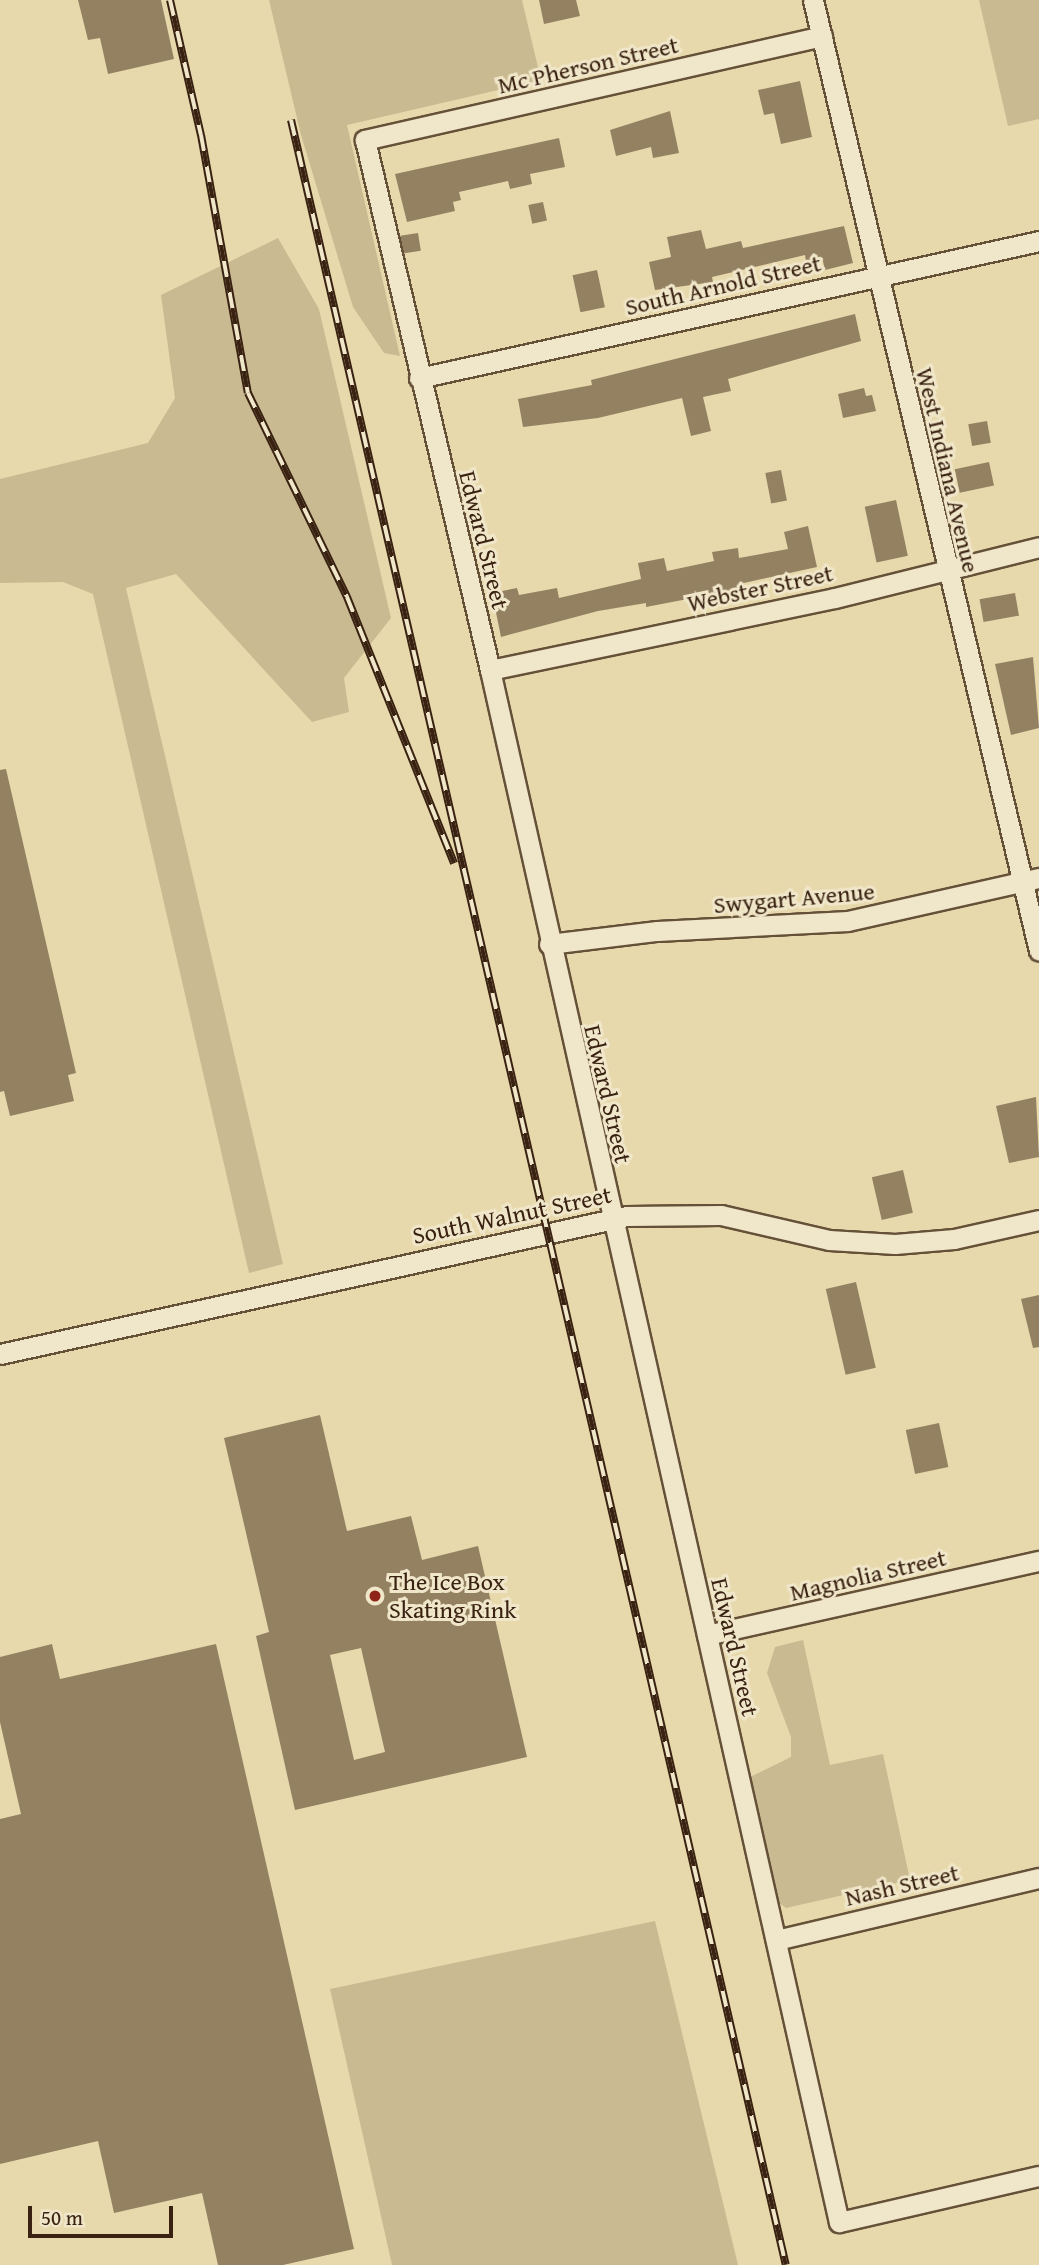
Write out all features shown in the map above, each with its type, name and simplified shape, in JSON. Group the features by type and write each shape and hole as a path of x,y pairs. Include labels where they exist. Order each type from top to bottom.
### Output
{"street":[{"name":"West Indiana Avenue","path":"813,0 946,569 1031,880 1039,951"},
{"name":"Mc Pherson Street","path":"365,140 822,36"},
{"name":"Edward Street","path":"365,140 490,670 611,1220 839,2222 1039,2176"},
{"name":"South Arnold Street","path":"419,378 1039,241"},
{"name":"Webster Street","path":"490,670 1039,547"},
{"name":"Swygart Avenue","path":"550,944 657,931 848,921 1031,880"},
{"name":"South Walnut Street","path":"0,1354 611,1220 649,1214 721,1216 829,1240 895,1244 954,1239 1039,1220"},
{"name":"Magnolia Street","path":"707,1635 1039,1562"},
{"name":"Nash Street","path":"776,1940 1039,1878"}],"shaded area":[{"path":"269,0 522,0 541,80 347,125 400,356 384,353 353,307 301,135"},
{"path":"979,0 1039,0 1039,119 1008,126"},
{"path":"278,238 319,309 391,618 344,678 349,712 312,722 176,574 126,588 283,1264 249,1273 93,594 63,582 0,583 0,479 148,443 175,398 161,295"},
{"path":"803,1640 830,1765 883,1754 910,1880 786,1908 779,1903 750,1777 791,1757 791,1737 767,1673 775,1647"},
{"path":"655,1921 738,2265 392,2265 330,1989"}],"building":[{"path":"78,0 161,0 174,59 108,74 100,38 88,40"},
{"path":"539,0 576,0 580,16 544,24"},
{"path":"800,81 812,137 781,144 774,113 764,115 758,90"},
{"path":"670,111 679,153 653,158 651,147 616,156 610,130"},
{"path":"559,138 565,167 530,174 532,184 510,189 508,181 459,192 461,200 453,202 455,211 407,222 395,174"},
{"path":"543,202 547,221 532,224 528,205"},
{"path":"844,226 853,263 825,270 822,257 806,261 805,255 712,277 713,282 655,290 649,262 671,257 667,237 701,230 706,249 741,241 743,248"},
{"path":"418,233 421,251 403,254 400,236"},
{"path":"597,270 605,307 580,312 573,275"},
{"path":"855,314 861,341 728,379 731,391 703,397 711,431 691,436 682,398 598,418 523,427 518,399 592,385 591,380"},
{"path":"864,388 866,396 872,395 876,411 843,418 838,394"},
{"path":"987,421 991,443 972,446 968,424"},
{"path":"989,462 994,485 960,493 955,469"},
{"path":"781,470 787,500 771,503 765,473"},
{"path":"896,500 908,556 877,562 865,507"},
{"path":"808,526 817,567 744,583 745,588 646,607 646,603 598,611 501,637 492,593 517,588 519,595 557,588 559,598 641,579 638,563 664,558 667,571 714,561 712,552 738,548 739,558 788,549 784,532"},
{"path":"1015,593 1019,616 984,622 980,599"},
{"path":"1033,657 1039,728 1011,735 995,664"},
{"path":"6,769 76,1073 68,1075 74,1101 10,1116 4,1091 0,1092 0,770"},
{"path":"1036,1097 1039,1157 1009,1163 996,1106"},
{"path":"903,1170 913,1213 882,1220 872,1177"},
{"path":"856,1282 876,1368 846,1375 826,1289"},
{"path":"1039,1295 1039,1347 1033,1348 1021,1299"},
{"name":"The Ice Box Skating Rink","path":"320,1415 347,1531 411,1516 422,1560 478,1546 527,1757 295,1810 256,1636 269,1632 224,1438","holes":["361,1648 385,1752 354,1760 330,1655"]},
{"path":"939,1423 948,1467 915,1474 906,1430"},
{"path":"52,1644 60,1679 216,1644 354,2249 283,2265 218,2265 202,2193 114,2213 98,2141 0,2164 0,1819 21,1814 0,1722 0,1657"}],"railway":[{"path":"170,0 201,135 248,393 347,597 454,863"},
{"path":"291,120 786,2265"}],"place":[{"name":"The Ice Box Skating Rink","path":"375,1596"}]}
